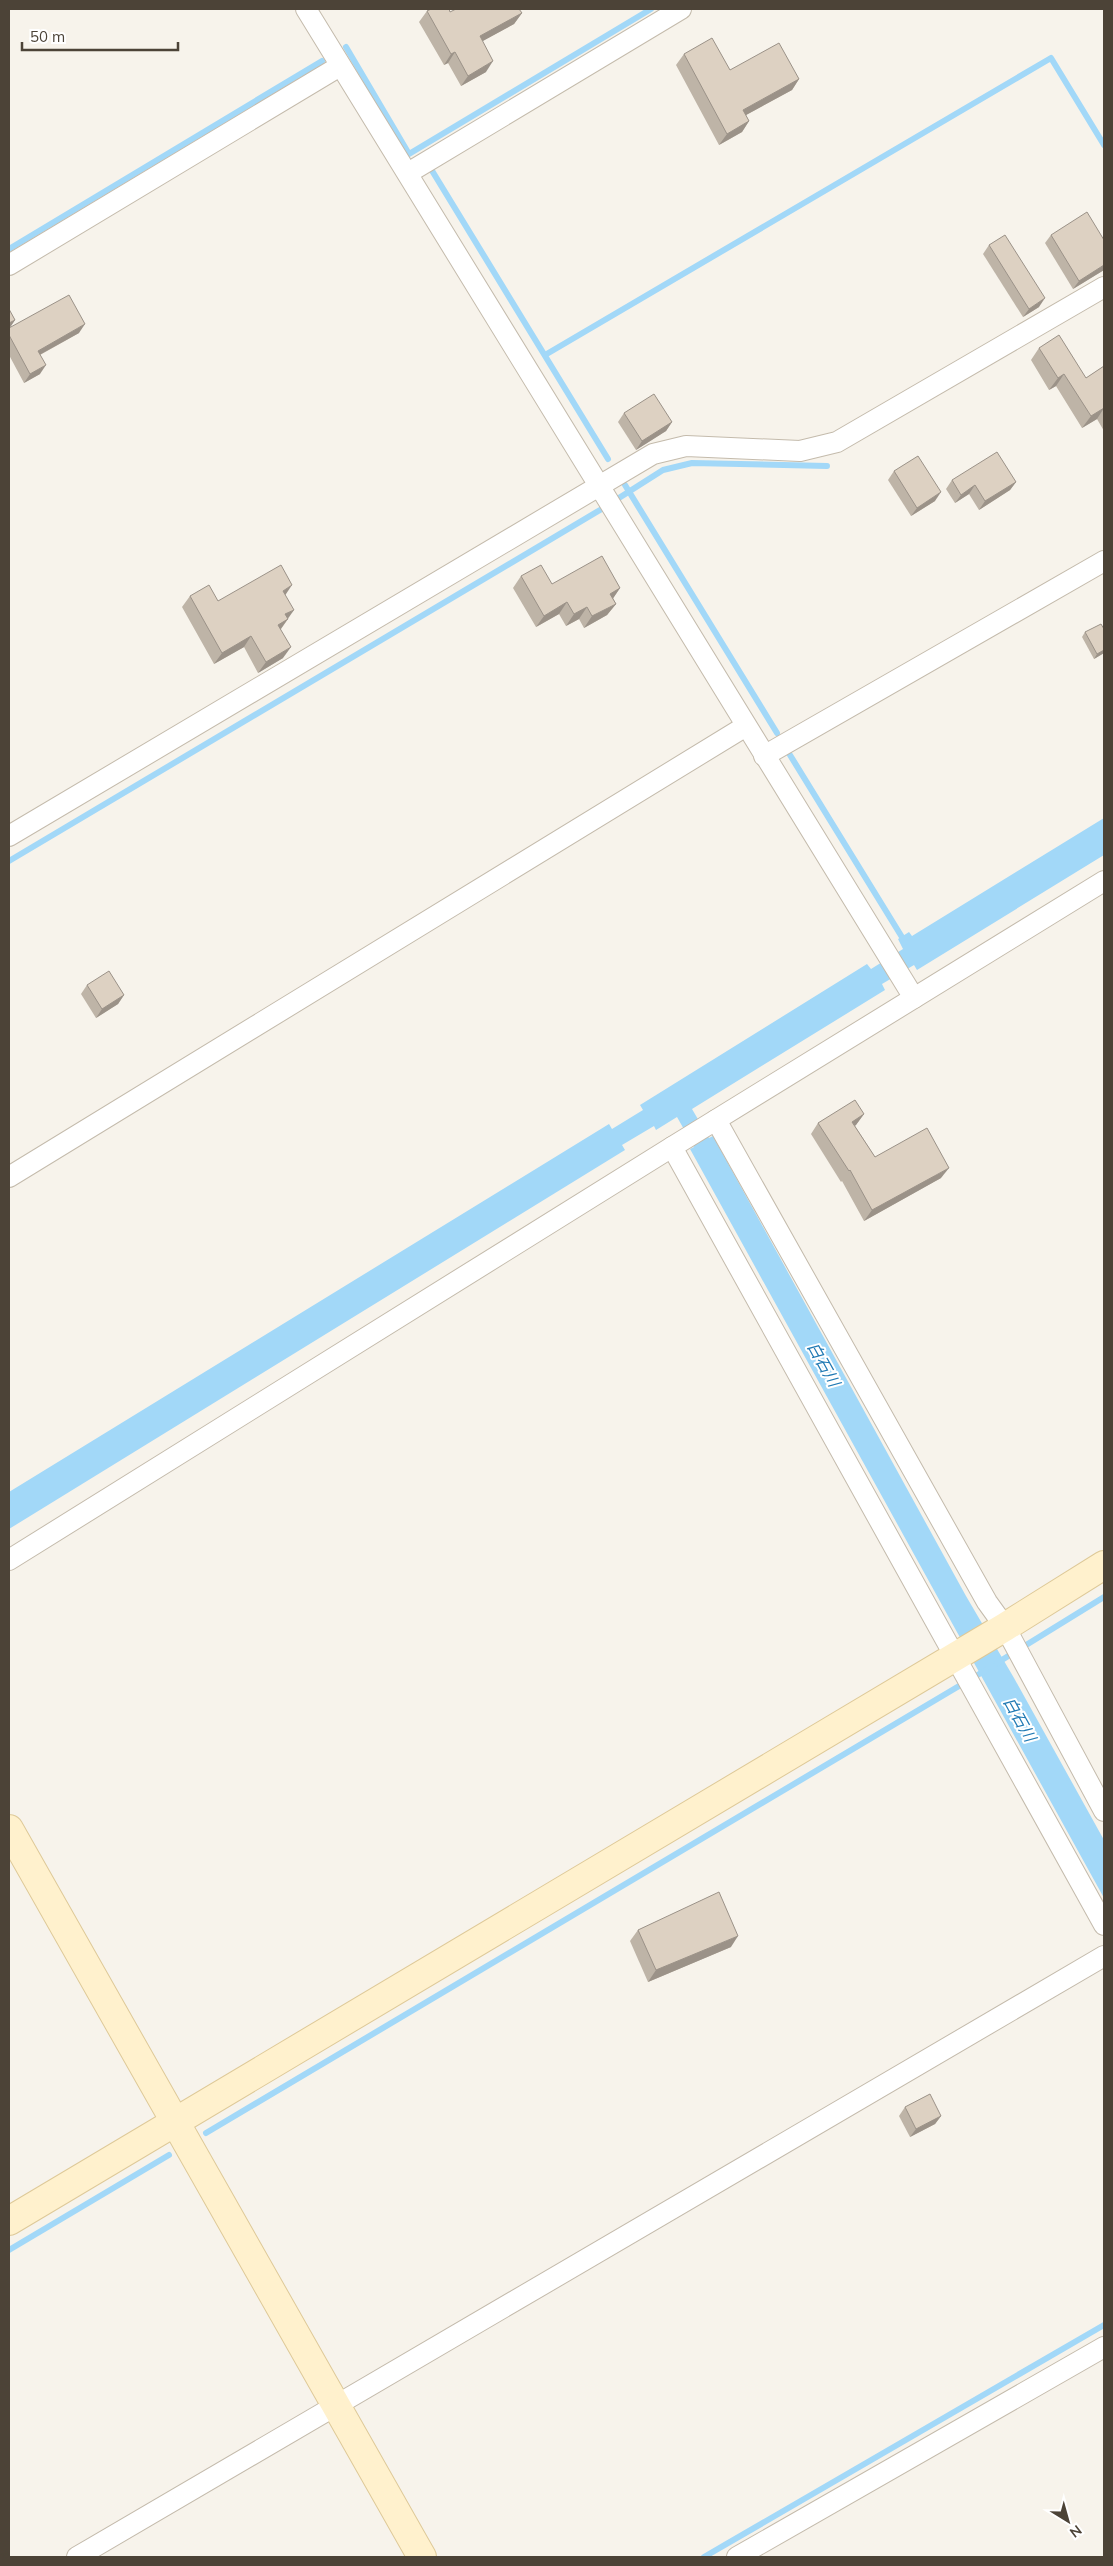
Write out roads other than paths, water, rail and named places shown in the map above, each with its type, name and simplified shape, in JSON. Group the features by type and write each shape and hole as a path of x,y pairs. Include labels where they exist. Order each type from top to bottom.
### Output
{"street":[{"path":"306,9 914,998"},
{"path":"408,173 681,9"},
{"path":"9,265 340,66"},
{"path":"9,836 607,498 654,454 686,446 800,451 837,442 1104,287"},
{"path":"764,756 1104,561"},
{"path":"9,1178 746,726"},
{"path":"9,1560 678,1143 1104,881"},
{"path":"712,1123 1009,1640 1104,1811"},
{"path":"678,1143 1104,1925"},
{"path":"9,2222 175,2122 1009,1640 1104,1565"},
{"path":"9,1829 422,2557"},
{"path":"77,2557 1104,1956"},
{"path":"737,2557 1104,2347"}],"water":[{"name":"白石川","path":"1104,818 1104,855 917,970 914,965 882,984 885,990 692,1109 709,1138 713,1136 966,1596 1104,1840 1104,1898 690,1149 694,1147 677,1117 656,1130 654,1126 622,1145 625,1150 9,1529 9,1492 609,1124 612,1129 643,1110 640,1105 867,964 871,969 903,949 898,939 909,932 912,936"}],"waterway":[{"path":"346,47 409,154 651,9"},
{"path":"545,355 1051,58 1104,145"},
{"path":"9,249 322,61"},
{"path":"431,169 608,459"},
{"path":"9,861 600,510 663,470 692,463 827,466"},
{"path":"625,485 777,733"},
{"path":"790,755 905,942"},
{"path":"997,1663 1104,1597"},
{"path":"206,2133 986,1670"},
{"path":"9,2250 169,2155"},
{"path":"704,2557 1104,2325"}]}
